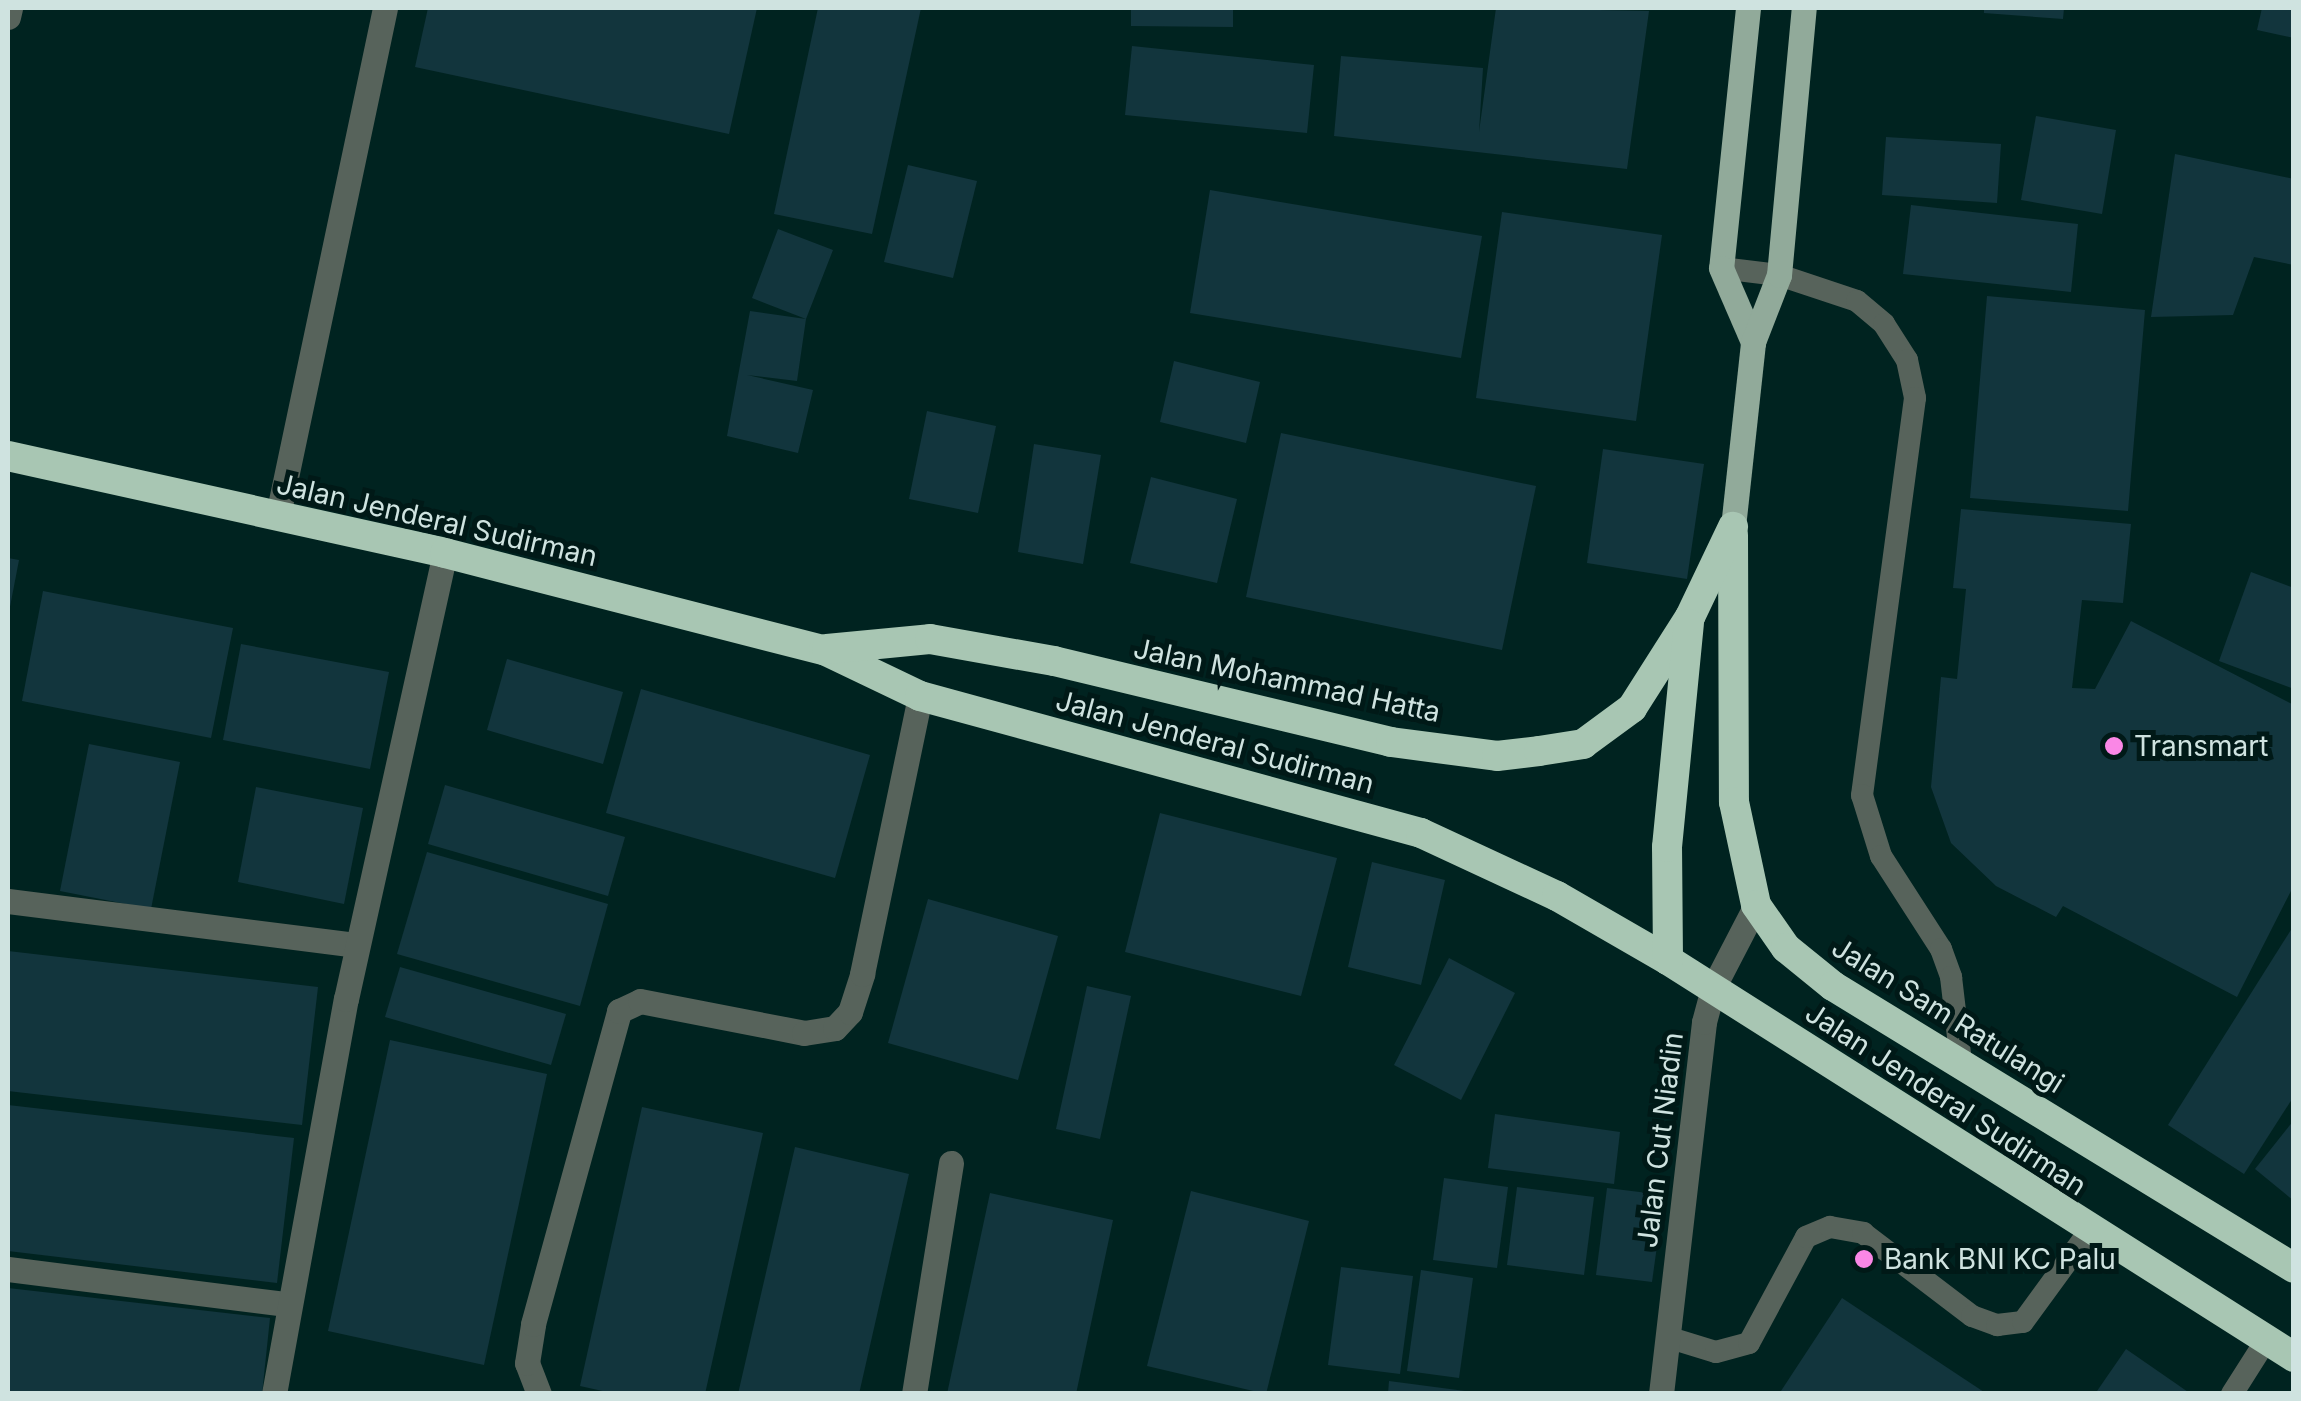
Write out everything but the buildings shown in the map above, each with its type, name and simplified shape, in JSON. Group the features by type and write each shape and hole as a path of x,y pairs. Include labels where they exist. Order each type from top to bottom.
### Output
{"highway":[{"name":"Jalan Jenderal Sudirman","path":"8,456 445,553 824,650 920,696 1422,833 1558,896 1668,960 2294,1357"},
{"name":"Jalan Sam Ratulangi","path":"1733,527 1734,802 1756,905 1786,948 1832,986 2294,1268"},
{"name":"Jalan Mohammad Hatta","path":"824,650 930,639 1054,661 1390,742 1497,756 1583,744 1632,708 1690,617 1733,527"},
{"path":"1668,960 1667,847 1690,617"}],"main road":[{"name":"Jalan Mohammad Hatta","path":"1748,8 1721,268 1753,342"},
{"name":"Jalan Mohammad Hatta","path":"1733,527 1753,342 1779,275 1804,8"}],"street":[{"path":"8,17 10,8"},
{"path":"278,516 385,8"},
{"path":"274,1394 287,1304 357,945 445,553"},
{"path":"538,1394 527,1362 533,1324 619,1010 640,1001 804,1033 835,1028 843,1020 862,974 920,696"},
{"path":"8,902 357,945"},
{"name":"Jalan Cut Niadin","path":"1661,1394 1713,988 1756,905"},
{"path":"914,1394 951,1163"},
{"path":"8,1269 287,1304"}],"lane":[{"path":"1721,268 1779,275 1858,301 1884,324 1907,360 1915,398 1862,795 1881,856 1941,949 1961,1062"},
{"path":"1667,1338 1716,1352 1749,1343 1806,1238 1830,1227 1862,1233 1972,1316 1997,1325 2024,1322 2090,1230"},
{"path":"2232,1394 2265,1342"}],"place":[{"name":"Transmart","path":"2114,746"},
{"name":"Bank BNI KC Palu","path":"1864,1259"}]}
